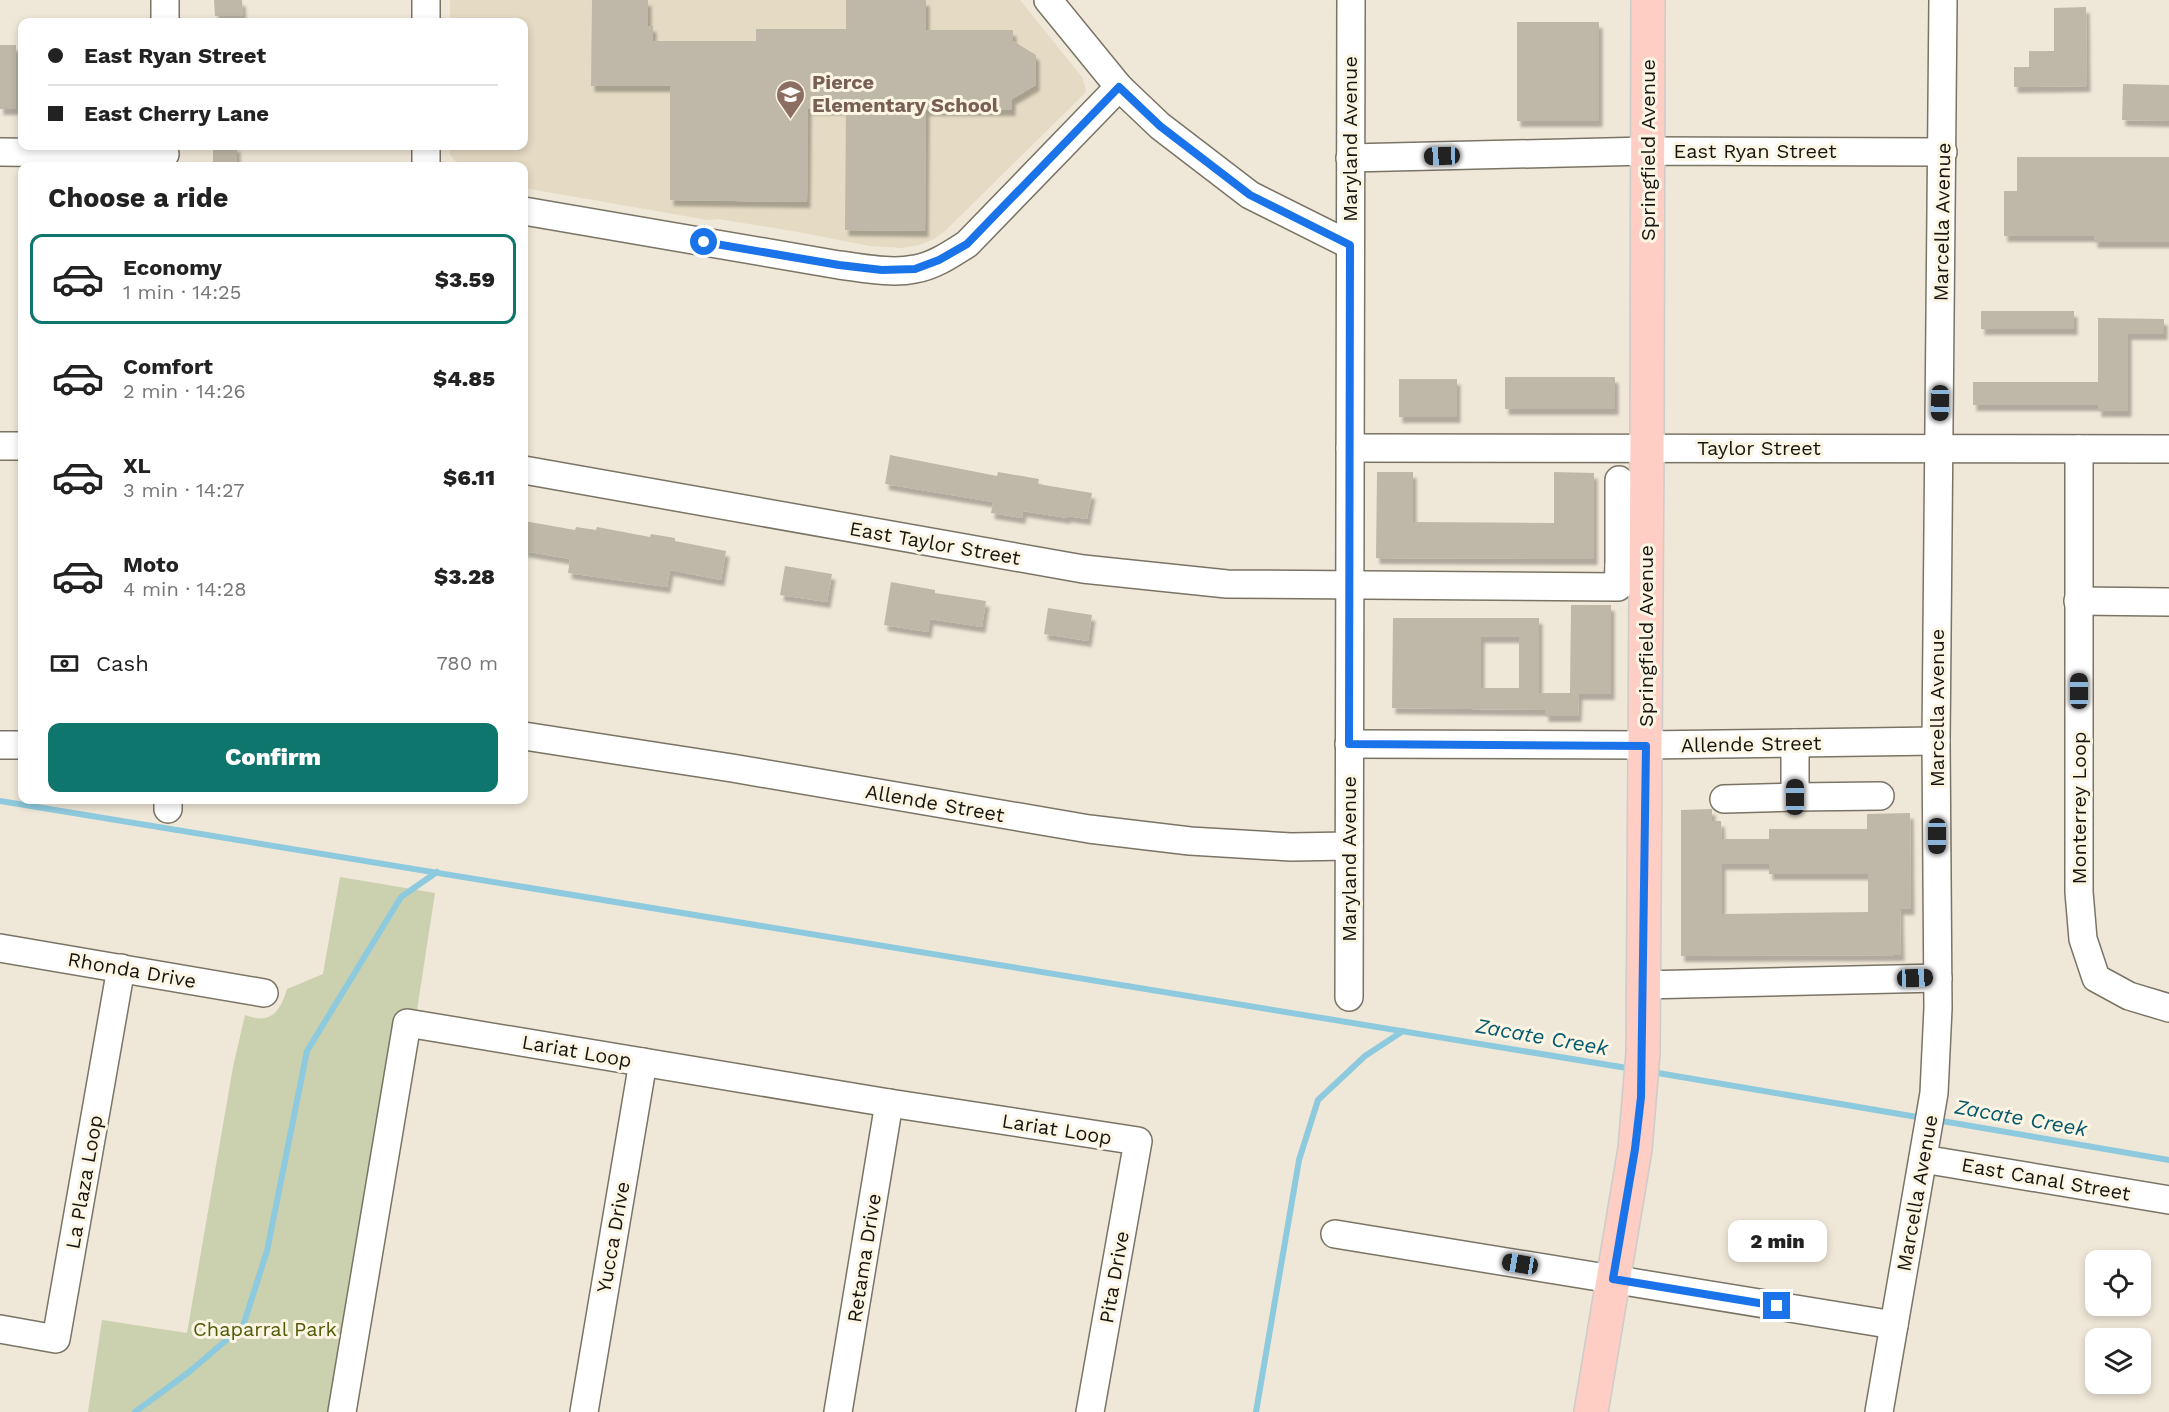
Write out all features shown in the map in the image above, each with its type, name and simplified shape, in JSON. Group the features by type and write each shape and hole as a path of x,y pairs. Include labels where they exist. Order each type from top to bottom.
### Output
{"main road":[{"name":"Springfield Avenue","path":"1591,1412 1635,1149 1641,1097 1646,746 1632,566 1647,447 1648,0"}],"street":[{"path":"165,0 165,18"},
{"path":"426,0 426,18"},
{"path":"1048,0 1119,87 1160,126 1250,195 1350,245"},
{"name":"Maryland Avenue","path":"1349,997 1351,0"},
{"name":"Marcella Avenue","path":"1879,1412 1934,1094 1938,978 1936,741 1943,0"},
{"path":"528,212 839,265 882,270 915,269 939,260 967,244 1119,87"},
{"name":"East Ryan Street","path":"1350,158 1647,151 1943,152"},
{"path":"0,152 165,155"},
{"path":"0,446 18,446"},
{"name":"Taylor Street","path":"1350,448 2169,449"},
{"name":"Monterrey Loop","path":"2079,449 2079,892 2083,939 2096,978 2129,996 2169,1008"},
{"name":"East Taylor Street","path":"528,471 1083,569 1227,584 1618,587 1632,566"},
{"path":"1619,480 1632,566"},
{"path":"2078,601 2169,603"},
{"name":"Allende Street","path":"528,737 732,768 1089,829 1190,841 1292,847 1349,846"},
{"name":"Allende Street","path":"1349,744 1646,746 1936,741"},
{"path":"1794,743 1795,797"},
{"path":"0,745 18,746"},
{"path":"1724,799 1880,796"},
{"name":"Rhonda Drive","path":"0,948 264,993"},
{"name":"La Plaza Loop","path":"0,1329 56,1339 121,968"},
{"path":"1643,985 1938,978"},
{"name":"Lariat Loop","path":"342,1412 407,1023 889,1103 1137,1141"},
{"name":"Yucca Drive","path":"584,1412 643,1062"},
{"name":"Retama Drive","path":"838,1412 889,1103"},
{"name":"Pita Drive","path":"1090,1412 1137,1141"},
{"name":"East Canal Street","path":"1924,1151 2169,1200"},
{"path":"1335,1234 1894,1325"}],"shaded area":[{"name":"Pierce Elementary School","path":"450,0 1020,0 1082,77 1086,90 945,231 934,239 902,248 870,246 798,232 719,219 708,220 528,189 528,162 456,162 450,155 450,150 528,150 528,18 450,18"}],"green space":[{"name":"Chaparral Park","path":"340,877 435,893 417,1010 403,1011 393,1020 329,1412 88,1412 102,1320 187,1333 233,1067 245,1015 254,1018 268,1017 277,1010 287,989 323,974"}],"building":[{"path":"214,0 242,0 243,16 215,16"},
{"path":"592,0 648,0 648,26 653,26 653,41 756,41 756,29 846,29 846,0 926,0 926,30 1013,30 1013,41 1036,55 1036,85 1012,99 1012,110 926,110 925,231 845,230 846,109 808,109 807,202 670,200 670,86 591,86"},
{"path":"2086,7 2087,86 2014,87 2014,67 2029,67 2029,51 2054,51 2054,8"},
{"path":"1517,22 1599,22 1599,121 1517,121"},
{"path":"0,45 16,45 16,109 0,109"},
{"path":"2123,84 2169,85 2169,121 2122,120"},
{"path":"213,150 237,150 237,162 213,162"},
{"path":"2017,157 2169,157 2169,242 2094,242 2094,236 2004,236 2004,191 2017,191"},
{"path":"1981,311 2074,311 2074,329 1981,329"},
{"path":"2098,318 2164,319 2164,334 2128,334 2128,411 2098,411 2098,405 1973,405 1973,382 2098,382"},
{"path":"1505,377 1615,377 1615,409 1505,409"},
{"path":"1399,379 1457,379 1457,417 1399,417"},
{"path":"890,455 997,476 998,472 1039,479 1038,484 1092,493 1087,519 1023,511 1022,518 991,513 993,502 885,484"},
{"path":"1377,472 1413,472 1413,522 1554,523 1554,472 1594,473 1594,559 1376,558"},
{"path":"528,522 575,530 576,527 596,530 597,527 650,537 651,534 726,551 721,580 670,570 667,587 568,573 570,559 528,552"},
{"path":"785,566 832,574 827,602 780,595"},
{"path":"891,582 935,590 935,593 986,601 982,627 930,619 928,632 884,625"},
{"path":"1571,605 1611,605 1611,694 1579,694 1578,716 1545,716 1545,710 1392,708 1393,618 1539,618 1539,693 1570,693","holes":["1481,637 1519,637 1519,688 1481,688"]},
{"path":"1048,608 1092,615 1088,641 1044,634"},
{"path":"1712,809 1712,821 1721,821 1722,839 1769,839 1769,829 1867,829 1867,814 1910,813 1911,909 1900,909 1901,955 1681,956 1681,810","holes":["1722,864 1769,864 1769,874 1868,874 1868,912 1722,914"]}],"waterway":[{"path":"0,801 18,804"},
{"path":"18,804 1633,1069"},
{"path":"135,1412 189,1372 243,1326 267,1251 307,1051 401,897 437,872"},
{"name":"Zacate Creek","path":"1256,1412 1299,1160 1318,1100 1365,1056 1403,1031"},
{"name":"Zacate Creek","path":"1652,1072 1923,1118"},
{"name":"Zacate Creek","path":"1936,1120 2169,1160"}],"place":[{"name":"Pierce Elementary School","path":"791,120"}],"route":[{"path":"704,242 839,265 882,270 915,269 939,260 967,244 1119,87 1160,126 1250,195 1350,245 1349,744 1646,746 1641,1097 1635,1149 1613,1279 1777,1306"}]}
